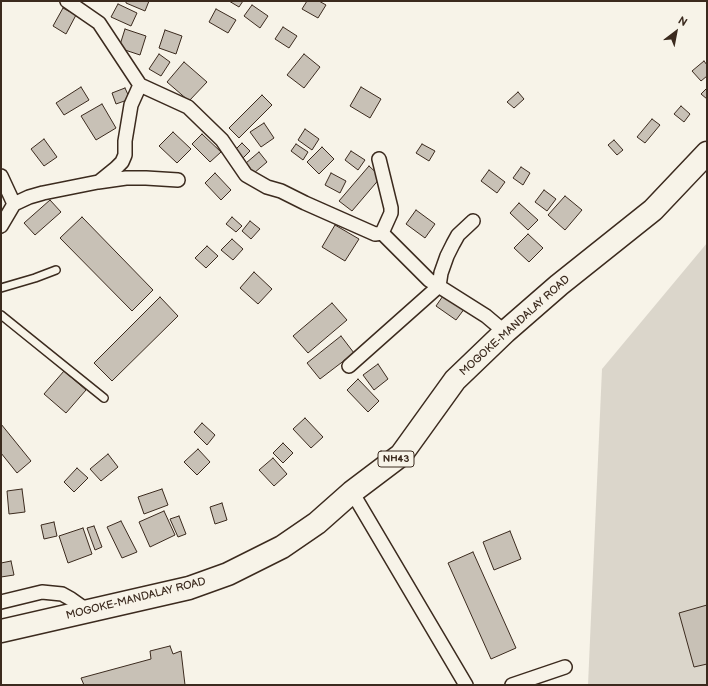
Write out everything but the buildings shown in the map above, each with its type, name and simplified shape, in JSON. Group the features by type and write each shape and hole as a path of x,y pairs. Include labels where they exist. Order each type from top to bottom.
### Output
{"highway":[{"name":"MOGOKE-MANDALAY ROAD","path":"1,631 189,588 228,574 282,547 317,523 352,492 401,455 455,380 505,332 559,285 653,210 707,153"}],"street":[{"path":"67,1 99,23 140,85 188,107 222,140 246,176 267,187 281,191 375,234 382,233"},
{"path":"98,182 122,162 125,155 125,141 131,105 140,85"},
{"path":"379,159 391,208 391,213 382,233"},
{"path":"1,176 14,204"},
{"path":"1,226 14,204 29,197 43,193 98,182 133,178 178,180"},
{"path":"349,366 439,286 446,256 458,235 473,221"},
{"path":"382,233 429,280 486,316 505,332"},
{"path":"352,492 466,685"},
{"path":"1,602 42,592 62,594 88,611"},
{"path":"512,685 565,667"}],"lane":[{"path":"1,288 56,270"},
{"path":"1,315 104,398"}],"shaded area":[{"path":"707,243 707,685 588,685 602,369"}]}
